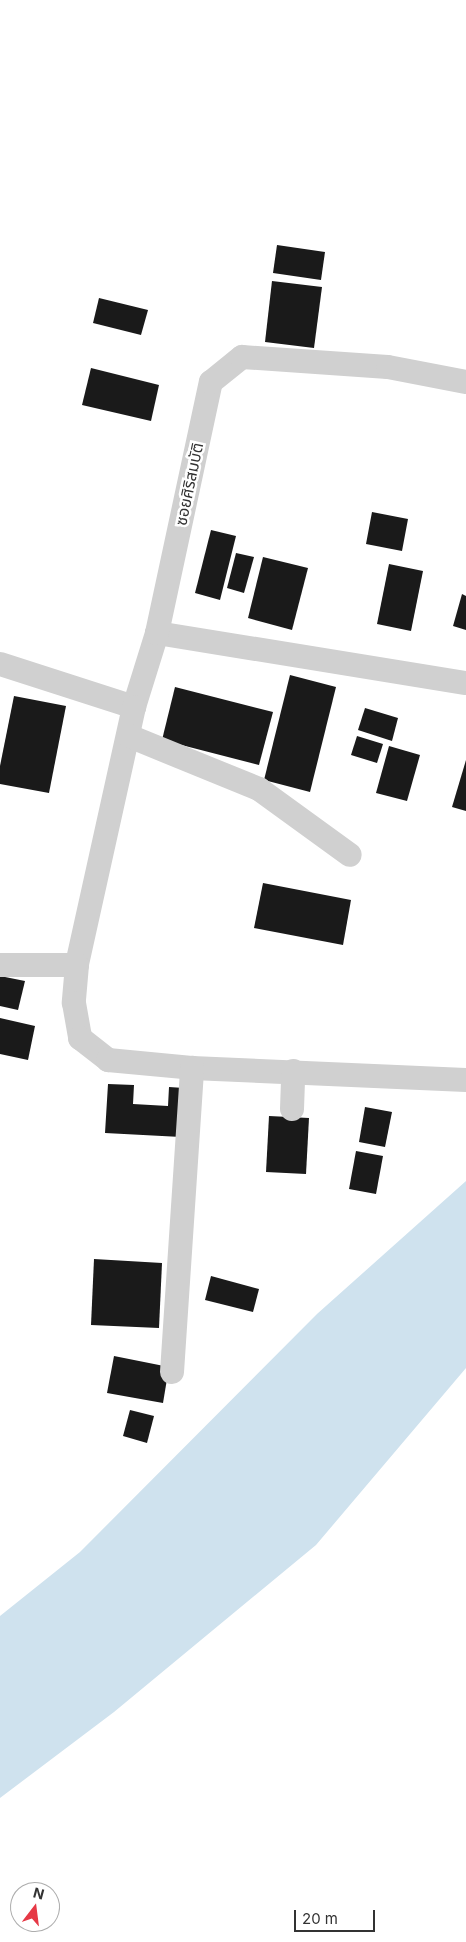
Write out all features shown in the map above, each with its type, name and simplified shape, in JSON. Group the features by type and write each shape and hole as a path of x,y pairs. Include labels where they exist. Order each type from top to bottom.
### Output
{"street":[{"name":"ซอยศิริสมบัติ","path":"466,382 388,367 242,357 210,382 157,633 134,707 77,965 74,1003 80,1038 108,1060 192,1068 466,1080"},
{"path":"157,633 466,683"},
{"path":"0,664 134,707"},
{"path":"129,736 259,789 350,855"},
{"path":"0,965 77,965"},
{"path":"172,1372 192,1068"},
{"path":"292,1108 293,1071"}],"water":[{"path":"466,1181 466,1368 316,1545 114,1712 0,1798 0,1616 80,1552 317,1314"}],"building":[{"path":"277,245 325,252 321,280 273,273"},
{"path":"272,281 322,287 314,348 265,342"},
{"path":"99,298 148,310 141,335 93,323"},
{"path":"91,368 159,385 151,421 82,405"},
{"path":"372,512 408,519 402,551 366,544"},
{"path":"211,530 236,536 220,600 195,593"},
{"path":"236,553 254,557 244,593 227,588"},
{"path":"263,557 308,568 292,630 248,618"},
{"path":"389,564 423,571 411,631 377,624"},
{"path":"462,594 466,596 466,630 453,626"},
{"path":"290,675 336,687 310,792 264,780"},
{"path":"175,687 273,712 259,765 162,740"},
{"path":"14,696 66,706 49,793 0,784 0,766"},
{"path":"365,708 398,718 392,741 358,730"},
{"path":"357,736 383,744 377,763 351,755"},
{"path":"389,746 420,755 407,801 376,793"},
{"path":"466,760 466,811 452,807"},
{"path":"263,883 351,900 343,945 254,928"},
{"path":"0,976 25,981 18,1010 0,1006"},
{"path":"0,1018 35,1026 28,1060 0,1054"},
{"path":"108,1084 134,1085 133,1104 168,1106 169,1087 184,1088 181,1137 105,1133"},
{"path":"365,1107 392,1112 385,1147 359,1142"},
{"path":"269,1116 309,1118 306,1174 266,1172"},
{"path":"356,1151 383,1156 376,1194 349,1189"},
{"path":"94,1259 162,1263 159,1328 91,1325"},
{"path":"211,1276 259,1289 253,1312 205,1300"},
{"path":"114,1356 169,1367 163,1403 107,1393"},
{"path":"130,1410 154,1416 147,1443 123,1436"}]}
